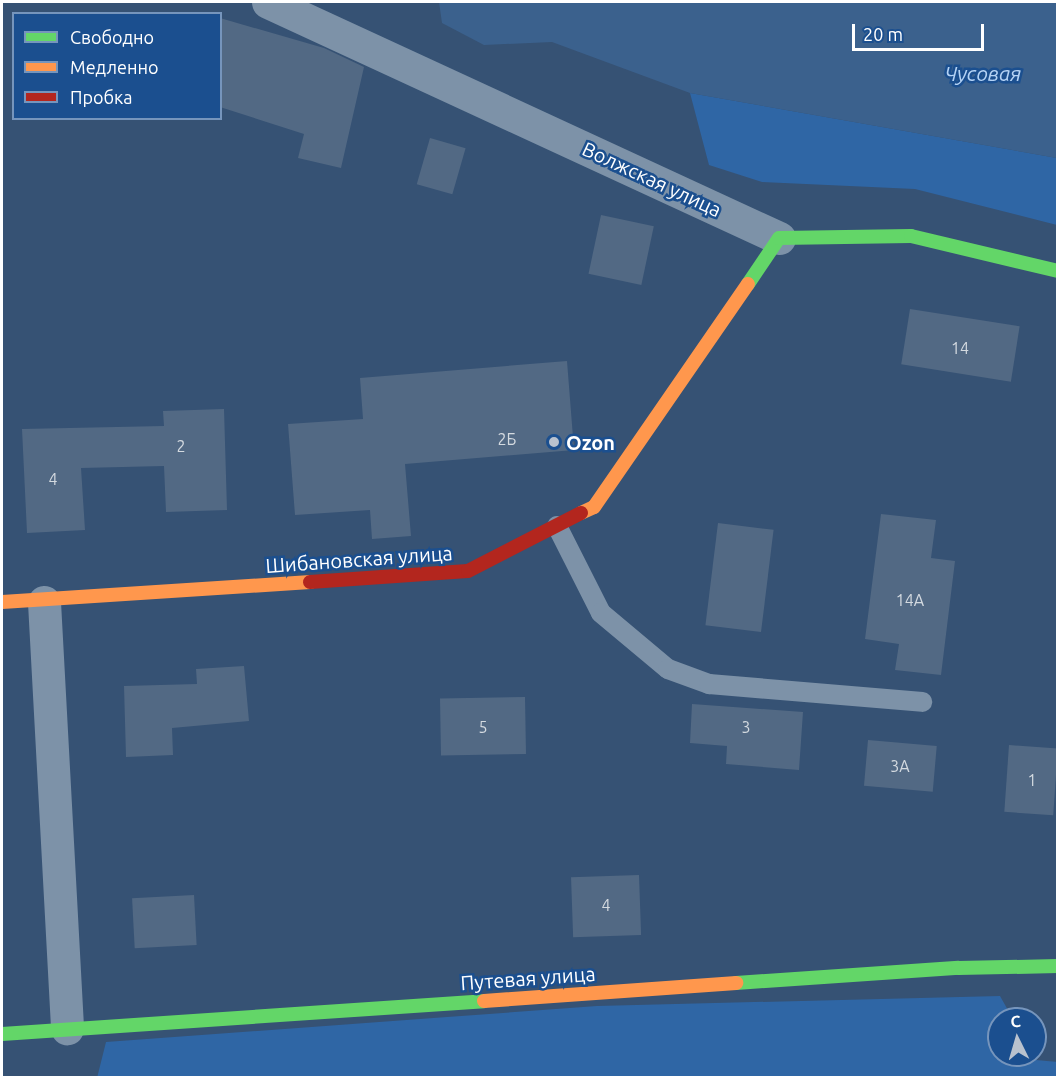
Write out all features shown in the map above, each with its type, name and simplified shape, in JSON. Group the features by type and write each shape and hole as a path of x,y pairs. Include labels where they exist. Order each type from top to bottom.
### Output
{"street":[{"name":"Волжская улица","path":"268,2 779,238 911,236 1058,271"},
{"name":"Шибановская улица","path":"2,602 44,602 468,571 594,507 779,238"},
{"path":"44,602 66,1028"},
{"name":"Путевая улица","path":"2,1034 958,968 1058,966"}],"lane":[{"path":"557,526 601,613 668,669 709,684 922,702"}],"shaded area":[{"path":"690,93 1057,158 1057,225 915,189 762,182 709,165"},
{"path":"1000,996 1006,1007 987,1007 987,1067 1047,1067 1047,1061 1058,1062 1057,1078 97,1078 106,1042 597,1006"}],"water":[{"name":"Чусовая","path":"439,2 1057,2 1057,158 690,93 552,42 484,45 442,23"}],"building":[{"path":"222,19 324,48 364,67 341,168 298,158 304,134 222,108"},
{"path":"430,138 466,148 452,194 417,184"},
{"path":"601,215 654,226 641,285 589,274"},
{"path":"910,309 1020,326 1011,382 901,364"},
{"path":"567,361 574,450 405,464 411,536 372,539 370,510 295,515 288,424 363,419 360,378"},
{"path":"224,409 227,510 166,512 164,466 81,468 85,530 27,533 22,429 164,426 163,411"},
{"path":"881,514 936,520 931,558 955,561 941,675 895,670 899,644 865,639"},
{"path":"718,523 774,530 761,632 705,625"},
{"path":"244,666 249,721 172,728 173,755 126,757 124,686 197,684 196,669"},
{"path":"525,697 526,754 441,755 440,698"},
{"path":"692,704 803,712 799,770 726,764 727,746 690,743"},
{"path":"868,740 937,746 933,792 864,786"},
{"path":"1009,745 1058,748 1053,815 1004,812"},
{"path":"639,875 641,935 573,937 571,877"},
{"path":"194,895 197,945 135,948 132,898"}],"traffic: fast":[{"path":"748,284 779,238 911,236 1058,271"},
{"path":"736,983 958,968 1058,966"},
{"path":"2,1034 484,1001"}],"traffic: slow":[{"path":"581,513 594,507 748,284"},
{"path":"2,602 310,582"},
{"path":"484,1001 736,983"}],"traffic: jam":[{"path":"310,582 468,571 581,513"}],"place":[{"name":"Ozon","path":"554,442"}]}
